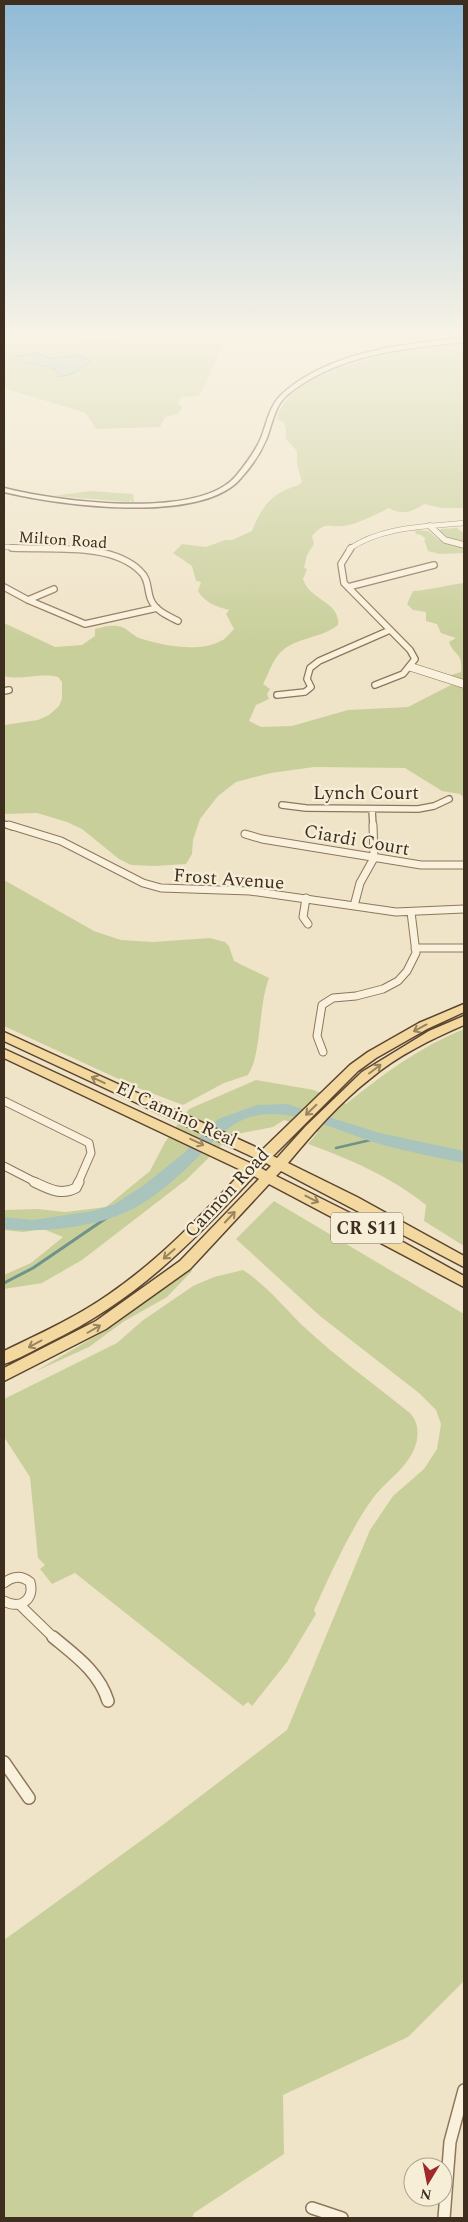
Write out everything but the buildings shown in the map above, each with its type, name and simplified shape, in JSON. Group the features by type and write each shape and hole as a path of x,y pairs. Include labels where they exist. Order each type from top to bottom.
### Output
{"main road":[{"path":"4,490 36,498 136,506 171,505 202,499 222,490 235,481 262,444 265,435"},
{"name":"Cannon Road","path":"4,1358 70,1326 112,1300 142,1278 193,1233 252,1169 354,1068 372,1055 423,1026 464,1008"},
{"name":"Cannon Road","path":"4,1375 72,1342 101,1325 185,1265 338,1100 383,1063 433,1034 464,1020"},
{"name":"El Camino Real","path":"4,1036 264,1157 395,1223 464,1262"},
{"name":"El Camino Real","path":"4,1053 269,1176 464,1282"}],"street":[{"path":"374,684 397,679 411,667 414,659 410,650 348,587 339,572 341,559 344,554 360,541 397,529 464,523"},
{"path":"430,526 436,535 444,540 464,545"},
{"name":"Milton Road","path":"4,547 90,551 117,557 133,564 143,573 151,600 157,608"},
{"path":"348,587 434,565"},
{"path":"4,587 28,600 85,624 157,608 178,621"},
{"path":"28,600 54,589"},
{"path":"277,695 305,692 311,687 307,679 310,668 319,661 390,630"},
{"path":"411,667 464,684"},
{"name":"Lynch Court","path":"282,805 306,808 418,809 434,806 449,799"},
{"path":"354,906 360,883 374,858 372,809"},
{"name":"Frost Avenue","path":"4,824 61,841 143,883 161,888 250,891 410,912 464,909"},
{"name":"Ciardi Court","path":"245,834 262,839 421,865 464,866"},
{"path":"306,898 302,917 308,924"},
{"path":"323,1052 317,1036 322,1005 333,998 356,996 383,989 398,980 407,971 416,953 410,912"},
{"path":"416,948 464,948"},
{"path":"4,1101 89,1143 91,1153 76,1188 68,1192 53,1191 4,1166"},
{"path":"4,1583 8,1579 18,1576 30,1582 32,1586 32,1595 20,1605 11,1606 4,1601"},
{"path":"20,1605 28,1616 85,1665 100,1681 108,1700"},
{"path":"4,1762 29,1798"},
{"path":"444,2218 450,2142 464,2090"},
{"path":"312,2208 342,2218"}],"green space":[{"path":"286,435 464,435 464,508 442,508 424,504 411,511 398,512 389,508 356,523 344,526 324,526 312,536 314,544 307,555 304,568 307,569 303,579 311,592 335,611 338,617 338,625 325,633 296,642 280,653 263,684 270,689 267,694 269,699 256,705 249,721 261,727 292,726 348,710 408,707 451,685 464,688 464,798 460,794 442,791 405,768 314,767 271,773 236,782 218,796 200,819 193,840 192,854 186,864 155,866 131,865 119,859 82,829 67,822 37,813 4,814 4,725 38,720 49,715 59,706 62,699 62,682 58,677 51,676 17,678 4,676 4,623 55,647 82,645 95,636 95,629 112,626 122,627 142,639 172,646 204,646 223,640 234,629 226,614 229,610 216,606 204,599 198,591 201,582 196,581 192,566 173,553 182,544 206,547 225,540 232,540 252,531 264,507 275,496 302,482 297,464 297,451 286,439"},
{"path":"90,491 133,494 134,502 131,502 131,499 129,502 53,496"},
{"path":"457,528 464,533 464,542 445,537 438,531 441,529"},
{"path":"415,530 428,531 439,540 464,547 464,553 439,554 428,551 424,540 426,539 416,534"},
{"path":"464,583 464,680 451,675 461,672 461,661 449,642 456,638 441,633 437,624 426,621 426,612 413,610 407,604 413,591"},
{"path":"4,880 94,931 121,940 153,942 210,938 225,942 229,946 234,961 269,978 263,1002 256,1055 248,1075 224,1083 183,1105 138,1088 4,1026"},
{"path":"464,1029 464,1246 424,1221 426,1205 413,1195 370,1170 308,1144 318,1132 284,1120 273,1127 232,1135 186,1180 82,1260 42,1283 4,1289 4,1275 31,1263 63,1237 43,1229 23,1232 4,1230 4,1210 38,1209 65,1212 106,1207 150,1171 165,1142 189,1109 256,1080 314,1090 346,1104 402,1062 432,1044"},
{"path":"274,1201 464,1314 464,1981 408,2037 283,2095 284,2154 194,2213 192,2218 4,2218 4,1940 164,1824 287,1730 370,1530 393,1496 424,1469 437,1449 441,1424 436,1410 419,1393 320,1316 236,1239"},
{"path":"188,1269 192,1271 167,1297 123,1322 89,1347 34,1372 115,1325"},
{"path":"243,1270 267,1289 302,1325 328,1348 410,1413 415,1420 418,1431 416,1444 408,1460 373,1498 357,1523 314,1610 316,1614 287,1662 252,1706 248,1702 243,1706 75,1573 52,1584 40,1569 45,1565 38,1558 30,1477 4,1437 4,1399 117,1343 142,1321 193,1286 214,1277"}],"waterway":[{"path":"4,1223 33,1226 93,1217 121,1208 150,1189 189,1157 223,1123 257,1110 287,1109 379,1138 464,1157"},
{"path":"336,1148 379,1138"},
{"path":"4,1283 33,1268 121,1208"}]}
